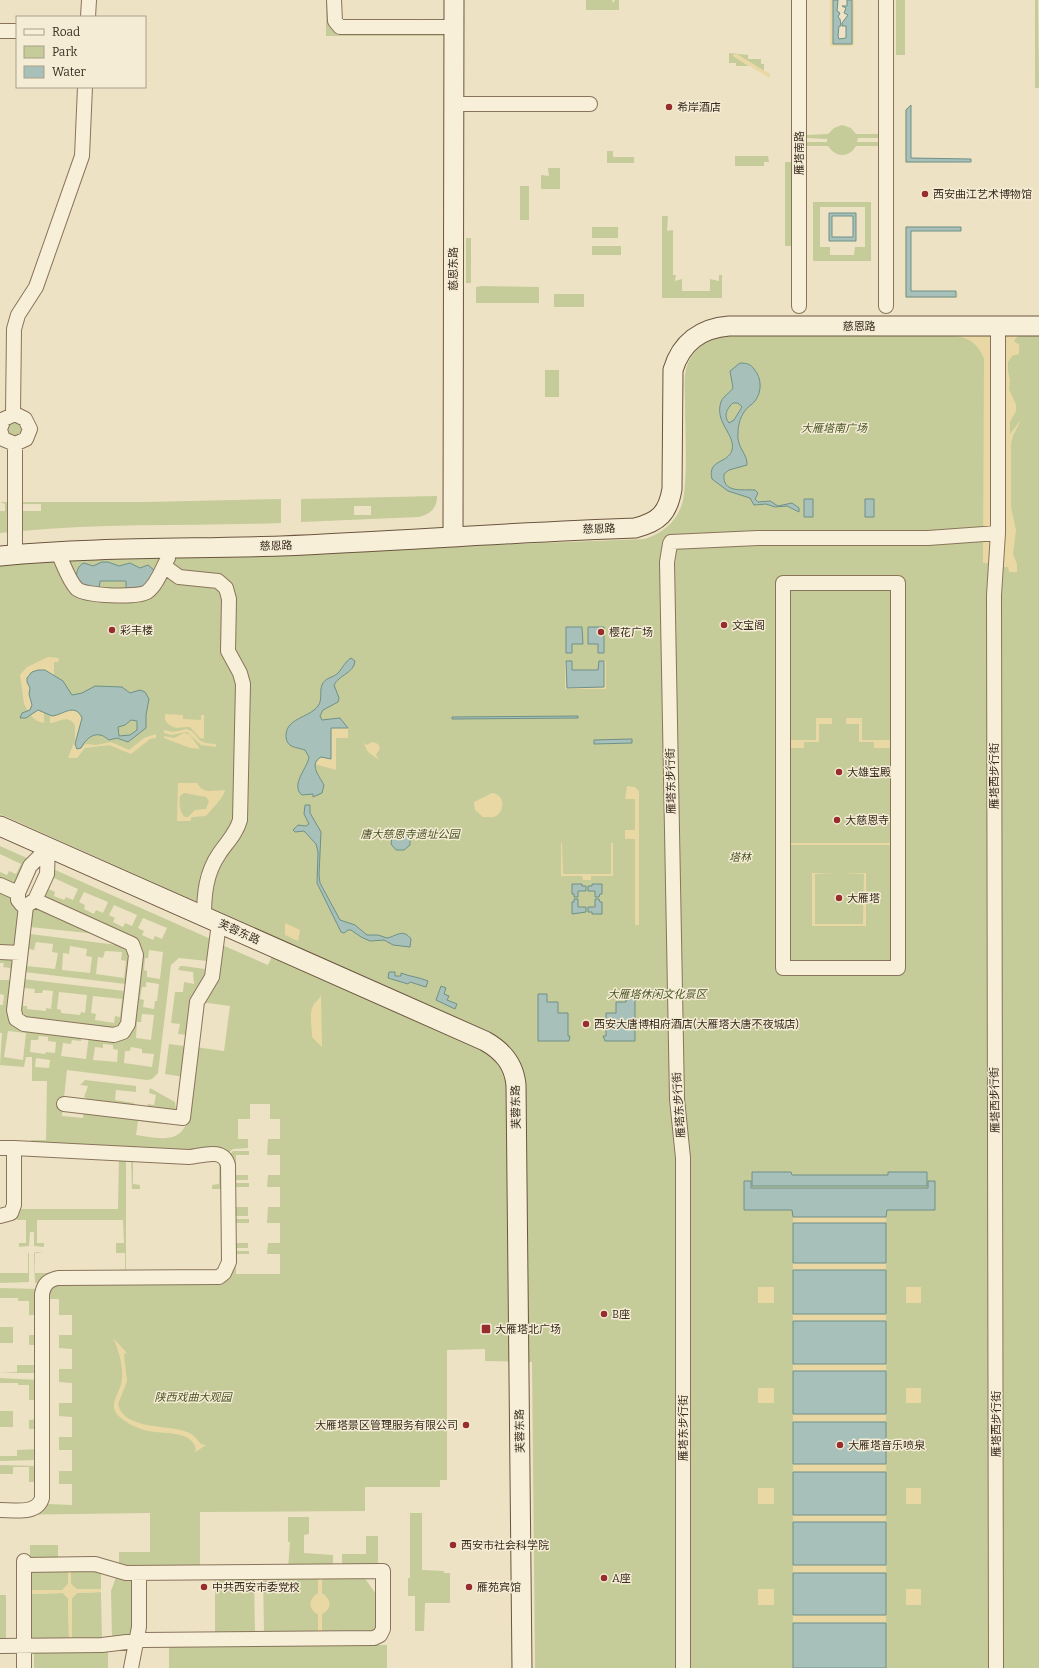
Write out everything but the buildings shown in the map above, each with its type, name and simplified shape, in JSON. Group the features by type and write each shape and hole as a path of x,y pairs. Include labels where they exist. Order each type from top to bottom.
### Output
{"main road":[{"name":"慈恩东路","path":"452,537 454,0"},
{"name":"慈恩路","path":"7,555 57,551 173,549 401,541 507,532 635,528 650,524 662,516 670,504 672,489 673,370 679,355 685,346 693,338 708,330 729,326 1039,326"},
{"name":"芙蓉东路","path":"0,826 485,1041 505,1056 513,1070 516,1085 522,1668"}],"street":[{"path":"88,16 89,0"},
{"path":"334,0 335,21 340,27 454,28"},
{"name":"雁塔南路","path":"799,0 799,306"},
{"path":"886,0 886,306"},
{"path":"0,31 16,31"},
{"path":"13,414 14,329 18,315 36,287 82,156 85,88"},
{"path":"454,104 590,104"},
{"name":"雁塔西步行街","path":"996,1668 994,595 998,533 998,326"},
{"path":"13,414 21,415 26,419 30,429 26,440 15,444 3,439 0,429 4,419 13,414"},
{"path":"7,555 15,444"},
{"name":"雁塔东步行街","path":"683,1668 683,1158 677,1099 667,562 671,542 758,538 928,538 998,533"},
{"path":"57,551 73,584 79,590 90,594 131,595 143,594 153,586 173,549"},
{"path":"64,1104 183,1118 197,1002 212,977 211,920 205,891 210,872 218,855 234,835 240,820 243,684 240,673 228,651 229,599 226,588 218,581 179,576 164,566"},
{"path":"783,583 898,583 898,968 783,968 783,583"},
{"path":"48,848 30,866 17,896 19,903 30,903 129,942 134,947 136,955 126,1028 119,1034 114,1035 20,1022 16,1019 14,1010 20,953 30,903 47,874 48,848"},
{"path":"0,885 18,893"},
{"path":"0,952 20,953"},
{"path":"0,1216 11,1213 14,1205 7,1148 189,1157 212,1154 222,1156 227,1162 229,1172 229,1262 224,1273 213,1278 58,1278 47,1282 42,1294 42,1498 32,1509 0,1510"},
{"path":"0,1646 24,1646 102,1645 137,1640 374,1638 380,1635 382,1629 382,1571 139,1573 118,1572 95,1564 24,1563 24,1646 24,1668"},
{"path":"131,1668 137,1640 139,1620 139,1573"}],"green space":[{"path":"326,0 329,0 330,23 444,32 444,36 326,36"},
{"path":"586,0 612,0 613,3 615,0 619,0 619,10 586,10"},
{"path":"896,0 905,0 905,55 896,55"},
{"path":"1035,0 1038,0 1039,88 1035,88"},
{"path":"729,53 735,54 733,56 749,66 736,66 736,63 729,63"},
{"path":"736,54 748,55 748,59 761,59 761,64 764,64 764,71"},
{"path":"842,125 851,128 856,134 879,134 879,138 858,138 857,142 879,142 879,146 856,146 850,153 842,155 835,153 828,146 806,146 806,142 827,142 827,139 806,138 806,135 828,134 834,128"},
{"path":"607,151 613,151 613,157 634,157 634,163 607,163"},
{"path":"735,156 768,156 769,162 764,162 764,166 735,166"},
{"path":"785,162 792,162 792,246 785,246"},
{"path":"548,168 560,168 560,189 541,189 541,175 549,176"},
{"path":"520,186 529,186 529,220 520,220"},
{"path":"813,202 871,202 871,261 813,261","holes":["820,207 865,207 865,247 855,247 854,255 830,255 830,247 820,247"]},
{"path":"662,216 668,216 667,231 673,230 673,275 676,275 675,281 682,279 682,291 710,291 710,279 719,281 719,275 722,275 722,298 662,298"},
{"path":"592,227 618,227 618,238 592,238"},
{"path":"466,238 471,238 471,283 466,283"},
{"path":"592,246 621,246 621,255 592,255"},
{"path":"476,287 539,287 539,303 476,303"},
{"path":"554,294 584,294 584,307 554,307"},
{"name":"大雁塔休闲文化景区","path":"1039,336 1039,1668 535,1668 532,1362 485,1361 485,1349 447,1350 447,1480 440,1480 440,1487 365,1487 365,1511 200,1512 200,1569 119,1570 119,1552 150,1552 150,1513 0,1515 35,1511 48,1300 48,1504 72,1505 72,1484 59,1484 59,1471 72,1471 72,1450 59,1450 59,1437 72,1437 72,1417 59,1416 59,1403 72,1403 72,1383 59,1382 59,1369 72,1369 72,1349 59,1348 59,1335 72,1335 72,1315 59,1315 59,1299 48,1299 49,1284 215,1280 235,1251 249,1251 249,1254 236,1254 236,1274 280,1274 280,1254 267,1254 268,1243 280,1243 280,1223 267,1223 268,1207 280,1207 280,1187 267,1187 268,1175 280,1175 280,1155 267,1155 268,1139 280,1139 280,1119 270,1119 270,1104 250,1104 250,1119 238,1119 238,1139 248,1139 248,1148 233,1149 227,1154 31,1146 31,1140 46,1140 47,1081 32,1081 32,1057 26,1057 24,1067 0,1065 2,1033 0,1033 0,1005 3,1005 4,995 0,994 0,980 10,980 10,968 3,967 4,963 0,963 0,956 14,957 10,1014 119,1038 139,953 43,900 53,869 213,940 207,961 179,958 171,965 158,1073 152,1079 147,1080 67,1070 62,1116 83,1118 84,1110 162,1122 162,1124 138,1121 136,1135 164,1138 177,1135 182,1131 186,1124 195,1047 224,1051 230,1006 200,1002 220,944 268,965 280,939 0,814 0,564 30,561 209,556 645,539 659,533 674,520 683,501 685,489 686,452 685,372 691,357 699,348 709,341 721,337","holes":["54,878 78,889 73,900 66,897 64,900 54,896 55,892 49,889","84,892 108,902 103,913 96,910 94,914 84,909 85,905 79,902","114,905 137,915 132,926 125,923 123,927 113,922 115,918 109,915","143,918 167,928 162,939 155,936 153,940 142,935 144,931 138,928","149,950 163,952 160,979 147,977 147,971 144,970 145,958 148,958","146,982 159,984 157,1001 155,1001 154,1009 143,1007 144,1000 140,999 142,987 146,987","142,1014 154,1015 151,1040 136,1038 137,1022 141,1022","8,1031 26,1033 23,1060 4,1057","82,1034 89,1035 86,1059 61,1056 63,1043 71,1044 72,1040 81,1041","39,1036 48,1037 48,1041 56,1042 55,1053 46,1052 45,1054 30,1052 31,1040 38,1040","103,1044 113,1045 113,1049 118,1050 117,1062 93,1060 95,1047 103,1048","131,1047 142,1049 142,1053 154,1054 152,1067 124,1063 125,1051 130,1051","36,1058 50,1060 49,1068 35,1067"]},
{"path":"545,370 559,370 559,397 545,397"},
{"path":"19,419 25,433 11,439 5,425"},
{"path":"437,496 437,501 434,508 430,512 419,517 301,522 301,499","holes":["354,506 371,506 371,515 354,515"]},
{"path":"281,499 281,523 53,528 21,531 21,502 145,502","holes":["23,504 41,504 41,511 23,511"]},
{"path":"0,502 9,502 9,532 0,533 0,511 5,511 5,504"},
{"path":"0,846 29,859 17,885 0,881 0,872 7,875 9,871 16,874 21,864 0,854"},
{"path":"0,889 9,894 18,906 20,921 18,947 0,949"},
{"path":"37,906 97,934 30,927 29,912"},
{"path":"30,934 125,946 130,949 126,984 24,972 28,935","holes":["36,942 53,944 52,952 58,953 55,969 27,966 29,949 34,950","70,946 87,949 86,956 92,957 90,973 62,970 63,953 69,954","105,951 122,952 121,960 126,961 124,978 96,974 98,957 103,958"]},
{"path":"180,966 205,969 208,971 189,1035 178,1034 180,1024 171,1023 175,992 183,992 184,982 194,984 193,972 178,970"},
{"path":"23,979 125,991 121,1030 19,1018","holes":["24,988 35,989 34,993 42,993 43,990 53,991 51,1009 46,1008 46,1011 27,1009 27,1006 23,1006","59,992 87,995 85,1013 81,1012 80,1015 61,1013 61,1010 57,1009","93,996 122,999 120,1017 115,1016 114,1023 95,1020 96,1014 91,1013"]},
{"path":"185,1039 188,1039 184,1077 165,1074 169,1044 184,1046"},
{"path":"85,1080 136,1086 136,1092 116,1090 115,1100 134,1103 134,1109 85,1103 86,1098 84,1097 88,1086 80,1085"},
{"path":"150,1088 175,1102 176,1110 174,1112 147,1110 148,1104 154,1105 156,1095 149,1093"},
{"path":"233,1151 249,1151 249,1155 236,1155 236,1175 248,1175 248,1180 233,1180 229,1156"},
{"path":"119,1155 126,1157 126,1275 35,1283 34,1253 36,1252 44,1253 35,1253 35,1273 125,1273 125,1253 116,1253 116,1243 124,1243 123,1220 37,1220 37,1243 44,1243 44,1247 34,1246 34,1232 30,1232 29,1246 19,1247 19,1243 26,1243 26,1220 17,1220 17,1209 118,1209"},
{"path":"131,1158 221,1159 223,1189 212,1189 212,1185 219,1184 219,1161 133,1161 133,1184 140,1185 140,1189 132,1189"},
{"path":"235,1183 249,1183 249,1187 236,1187 236,1207 248,1207 248,1216 235,1216"},
{"path":"235,1219 249,1219 249,1223 236,1223 236,1243 248,1243 248,1248 235,1248"},
{"path":"19,1252 29,1253 29,1282 0,1283 0,1273 28,1273 28,1253"},
{"path":"0,1288 39,1289 38,1373 0,1373 17,1372 17,1365 38,1365 38,1345 29,1345 29,1335 38,1335 38,1315 29,1315 29,1301 18,1301 18,1298 0,1298"},
{"path":"0,1327 13,1327 13,1343 0,1343"},
{"path":"0,1378 39,1380 38,1460 0,1461 0,1456 17,1456 17,1450 38,1449 38,1429 29,1429 29,1420 38,1419 38,1400 29,1400 29,1385 18,1385 18,1383 0,1383"},
{"path":"0,1411 13,1411 13,1427 0,1427"},
{"path":"0,1465 38,1466 38,1482 29,1482 29,1467 13,1467 13,1474 0,1474"},
{"path":"410,1513 422,1513 422,1570 444,1571 444,1573 450,1573 450,1603 425,1603 424,1631 415,1631 415,1596 408,1596 408,1578 410,1578"},
{"path":"288,1517 309,1517 309,1534 304,1535 304,1553 333,1555 333,1568 288,1568 290,1542 288,1542"},
{"path":"366,1536 378,1536 378,1564 342,1568 342,1554 366,1554"},
{"path":"30,1545 58,1545 58,1560 30,1561"},
{"path":"68,1568 68,1584 63,1590 30,1590 30,1569"},
{"path":"71,1568 101,1568 101,1589 77,1590 71,1584"},
{"path":"318,1575 318,1594 315,1595 315,1612 318,1614 318,1631 264,1632 263,1576"},
{"path":"322,1575 364,1577 378,1597 377,1629 373,1631 322,1631 322,1614 325,1612 325,1595 322,1594"},
{"path":"215,1576 254,1576 255,1632 215,1632"},
{"path":"116,1577 135,1577 136,1618 129,1637 112,1637 111,1591"},
{"path":"101,1592 102,1640 72,1640 72,1598 77,1593"},
{"path":"63,1593 68,1598 69,1640 30,1641 30,1594"},
{"path":"0,1595 6,1595 6,1641 0,1641"},
{"path":"387,1645 387,1668 169,1668 169,1647"},
{"path":"34,1651 108,1651 108,1668 34,1668"}],"sand":[{"path":"830,0 833,0 833,44 851,44 852,0 854,0 854,46 830,46"},
{"path":"735,53 770,74 770,78 733,56"},
{"path":"911,104 906,110 906,162 971,163 905,163 905,109"},
{"path":"905,226 961,226 906,227 906,297 956,297 958,291 958,298 905,298"},
{"path":"956,336 1019,336 1014,341 1019,345 1019,354 1012,356 1008,362 1010,380 1009,389 1016,405 1016,411 1010,422 1010,434 1021,420 1013,436 1011,444 1011,507 1016,530 1013,554 1017,564 1017,572 1009,572 1008,567 991,567 991,563 983,563 984,359 977,346 970,340"},
{"path":"48,657 59,658 58,662 54,662 54,676 43,670 29,673 29,694 32,705 28,711 24,704 20,675 27,667"},
{"path":"566,661 567,688 604,687 604,661 606,661 606,689 565,689"},
{"path":"71,709 79,713 82,718 76,742 79,749 86,744 96,745 111,742 129,750 144,738 156,734 156,738 150,739 131,754 109,745 85,748 77,758 68,758 75,740 75,725 66,719 50,723 50,716"},
{"path":"37,710 44,713 44,723 37,721 30,715"},
{"path":"165,714 183,715 183,719 201,720 201,715 204,715 204,739 200,738 190,727 176,728 171,726 165,720"},
{"path":"816,718 832,718 832,724 819,724 819,742 804,742 804,748 789,748 788,843 893,843 893,748 874,748 874,742 859,742 859,724 846,724 846,718 862,718 862,740 895,740 895,845 787,845 787,740 816,740"},
{"path":"331,728 348,728 348,738 336,738 336,770 315,764 321,757 331,759"},
{"path":"187,729 192,731 203,742 216,744 216,747 201,745 187,732 171,735 164,733 164,730 173,732"},
{"path":"184,733 190,735 200,749 190,748 164,738 164,736 174,738"},
{"path":"363,742 366,745 373,742 378,744 380,748 376,755 379,760 368,752"},
{"path":"178,783 197,783 203,789 209,791 225,790 220,800 206,816 192,817 190,821 177,821","holes":["184,793 206,797 209,801 206,809 195,810 188,817 183,815 180,807 180,796"]},
{"path":"627,786 635,787 639,791 639,925 635,925 635,839 625,839 625,830 635,830 635,799 625,799"},
{"path":"492,793 499,796 502,800 501,811 494,817 483,817 475,810 474,802"},
{"path":"561,843 563,874 611,874 611,843 613,843 613,876 591,876 591,880 583,880 582,876 561,876"},
{"path":"812,873 835,873 815,874 815,924 863,924 864,874 843,873 866,873 866,926 812,926"},
{"path":"285,923 300,930 298,941 285,935"},
{"path":"321,995 322,1047 312,1037 311,1021 312,1009"},
{"path":"793,1217 886,1217 886,1223 793,1223"},
{"path":"793,1263 886,1263 886,1270 793,1270"},
{"path":"758,1287 774,1287 774,1303 758,1303"},
{"path":"906,1287 921,1287 921,1303 906,1303"},
{"path":"793,1314 886,1314 886,1321 793,1321"},
{"path":"113,1338 127,1353 124,1355 127,1381 118,1404 122,1413 129,1419 138,1423 187,1432 193,1435 201,1444 206,1445 194,1453 196,1450 194,1444 189,1439 176,1434 141,1429 127,1422 116,1413 114,1404 121,1384 122,1369"},
{"path":"793,1364 886,1364 886,1371 793,1371"},
{"path":"758,1388 774,1388 774,1403 758,1403"},
{"path":"906,1388 921,1388 921,1403 906,1403"},
{"path":"793,1414 886,1414 886,1422 793,1422"},
{"path":"793,1464 886,1464 886,1472 793,1472"},
{"path":"758,1488 774,1488 774,1504 758,1504"},
{"path":"906,1488 921,1488 921,1504 906,1504"},
{"path":"793,1515 886,1515 886,1522 793,1522"},
{"path":"793,1565 886,1565 886,1573 793,1573"},
{"path":"68,1568 71,1568 71,1584 77,1589 101,1589 101,1592 77,1593 72,1598 72,1640 69,1640 68,1598 63,1593 30,1594 30,1590 62,1590 68,1584"},
{"path":"318,1575 322,1575 322,1594 328,1599 330,1604 328,1609 322,1614 322,1631 318,1631 318,1614 312,1610 310,1604 312,1598 318,1594"},
{"path":"758,1589 774,1589 774,1605 758,1605"},
{"path":"906,1589 921,1589 921,1605 906,1605"},
{"path":"793,1615 886,1615 886,1623 793,1623"}],"water":[{"path":"833,0 838,0 837,11 840,13 838,17 840,19 841,26 839,26 839,39 846,38 846,26 842,26 842,23 848,15 844,13 846,8 842,6 847,6 847,0 852,0 852,44 833,44"},
{"path":"911,105 911,158 971,159 971,162 906,162 906,110"},
{"path":"829,213 856,213 856,241 829,241","holes":["832,216 853,216 853,237 832,237"]},
{"path":"906,227 961,227 961,231 911,231 911,291 956,291 956,297 906,297"},
{"path":"740,363 750,365 759,377 760,389 754,402 744,412 740,419 738,428 738,438 740,446 746,457 747,465 729,470 724,474 726,485 730,488 739,490 755,490 758,493 755,499 758,502 770,501 778,506 792,503 799,508 799,512 787,506 775,507 766,504 754,505 750,498 728,491 712,479 712,468 726,458 732,450 731,439 720,416 721,402 733,388 730,371","holes":["733,403 738,403 742,407 734,420 729,423 726,418 729,407"]},
{"path":"804,499 813,499 813,517 804,517"},
{"path":"865,499 874,499 874,517 865,517"},
{"path":"102,562 108,562 119,566 130,563 140,568 148,565 155,571 147,586 126,590 126,581 100,581 99,590 87,589 76,579 78,570 82,564 84,563 93,566"},
{"path":"566,627 582,627 583,644 572,644 572,653 566,653"},
{"path":"588,627 604,627 604,653 598,653 598,644 588,644"},
{"path":"351,658 355,661 354,665 334,685 339,698 338,702 323,710 320,716 322,720 340,718 348,728 331,728 331,759 321,757 315,763 316,771 324,785 322,793 313,797 313,794 302,795 299,791 298,782 309,757 305,750 292,746 288,743 286,737 287,731 293,722 314,710 318,706 323,682 337,674"},
{"path":"566,661 572,661 572,670 598,670 599,661 604,661 604,687 567,688"},
{"path":"45,670 63,681 72,695 82,693 95,686 122,687 130,693 140,690 145,692 149,699 146,715 146,728 128,742 117,738 109,740 101,735 94,735 86,741 81,748 77,749 75,744 82,718 76,711 72,710 52,716 38,710 26,718 20,718 22,713 30,710 32,705 27,678 32,672","holes":["131,720 137,721 137,730 130,735 119,736 118,727 125,725"]},
{"path":"578,716 578,718 452,719 452,717"},
{"path":"632,739 632,743 594,744 594,740"},
{"path":"305,805 310,805 310,813 321,832 320,883 340,920 355,925 367,935 378,935 387,938 403,933 411,939 410,947 393,945 384,940 370,941 351,930 344,933 341,932 317,883 318,852 316,844 304,831 295,832 293,830 298,825 306,826 309,824 304,814"},
{"path":"397,831 405,831 410,837 410,845 404,850 396,850 391,844 392,837"},
{"path":"572,884 582,884 582,886 586,886 586,891 578,891 578,897 574,897 574,894 572,894"},
{"path":"592,884 602,884 602,894 600,894 599,897 595,897 595,891 588,891 588,886 592,886"},
{"path":"574,899 578,899 578,907 586,907 586,912 572,914 572,902 574,902"},
{"path":"595,899 599,899 600,902 602,902 602,914 592,914 592,912 588,912 588,907 595,907"},
{"path":"389,972 395,972 395,976 401,976 401,973 428,981 426,987 410,982 408,984 388,978"},
{"path":"441,986 446,988 444,994 449,996 447,1000 457,1004 455,1009 436,1000"},
{"path":"538,994 547,994 547,1002 558,1002 558,1013 568,1013 569,1041 538,1041"},
{"path":"626,994 635,994 635,1041 605,1041 603,1036 606,1036 606,1013 616,1013 616,1002 626,1002"},
{"path":"752,1172 791,1172 792,1175 888,1175 888,1172 927,1172 927,1186 752,1186"},
{"path":"744,1181 751,1181 751,1188 928,1188 928,1181 935,1181 935,1210 887,1210 886,1217 793,1217 792,1210 744,1210"},
{"path":"793,1223 886,1223 886,1263 793,1263"},
{"path":"793,1270 886,1270 886,1314 793,1314"},
{"path":"793,1321 886,1321 886,1364 793,1364"},
{"path":"793,1371 886,1371 886,1414 793,1414"},
{"path":"793,1422 886,1422 886,1464 793,1464"},
{"path":"793,1472 886,1472 886,1515 793,1515"},
{"path":"793,1522 886,1522 886,1565 793,1565"},
{"path":"793,1573 886,1573 886,1615 793,1615"},
{"path":"793,1623 886,1623 886,1668 793,1668"}],"place":[{"name":"希岸酒店","path":"669,107"},
{"name":"西安曲江艺术博物馆","path":"925,194"},
{"name":"文宝阁","path":"724,625"},
{"name":"彩丰楼","path":"112,630"},
{"name":"樱花广场","path":"601,632"},
{"name":"大雄宝殿","path":"839,772"},
{"name":"大慈恩寺","path":"837,820"},
{"name":"大雁塔","path":"839,898"},
{"name":"西安大唐博相府酒店(大雁塔大唐不夜城店)","path":"586,1024"},
{"name":"B座","path":"604,1314"},
{"name":"大雁塔北广场","path":"486,1329"},
{"name":"大雁塔景区管理服务有限公司","path":"466,1425"},
{"name":"大雁塔音乐喷泉","path":"840,1445"},
{"name":"西安市社会科学院","path":"453,1545"},
{"name":"A座","path":"604,1578"},
{"name":"中共西安市委党校","path":"204,1587"},
{"name":"雁苑宾馆","path":"469,1587"}],"park label":[{"name":"大雁塔南广场","path":"834,428"},
{"name":"唐大慈恩寺遗址公园","path":"410,834"},
{"name":"塔林","path":"740,857"},
{"name":"陕西戏曲大观园","path":"193,1397"}]}
